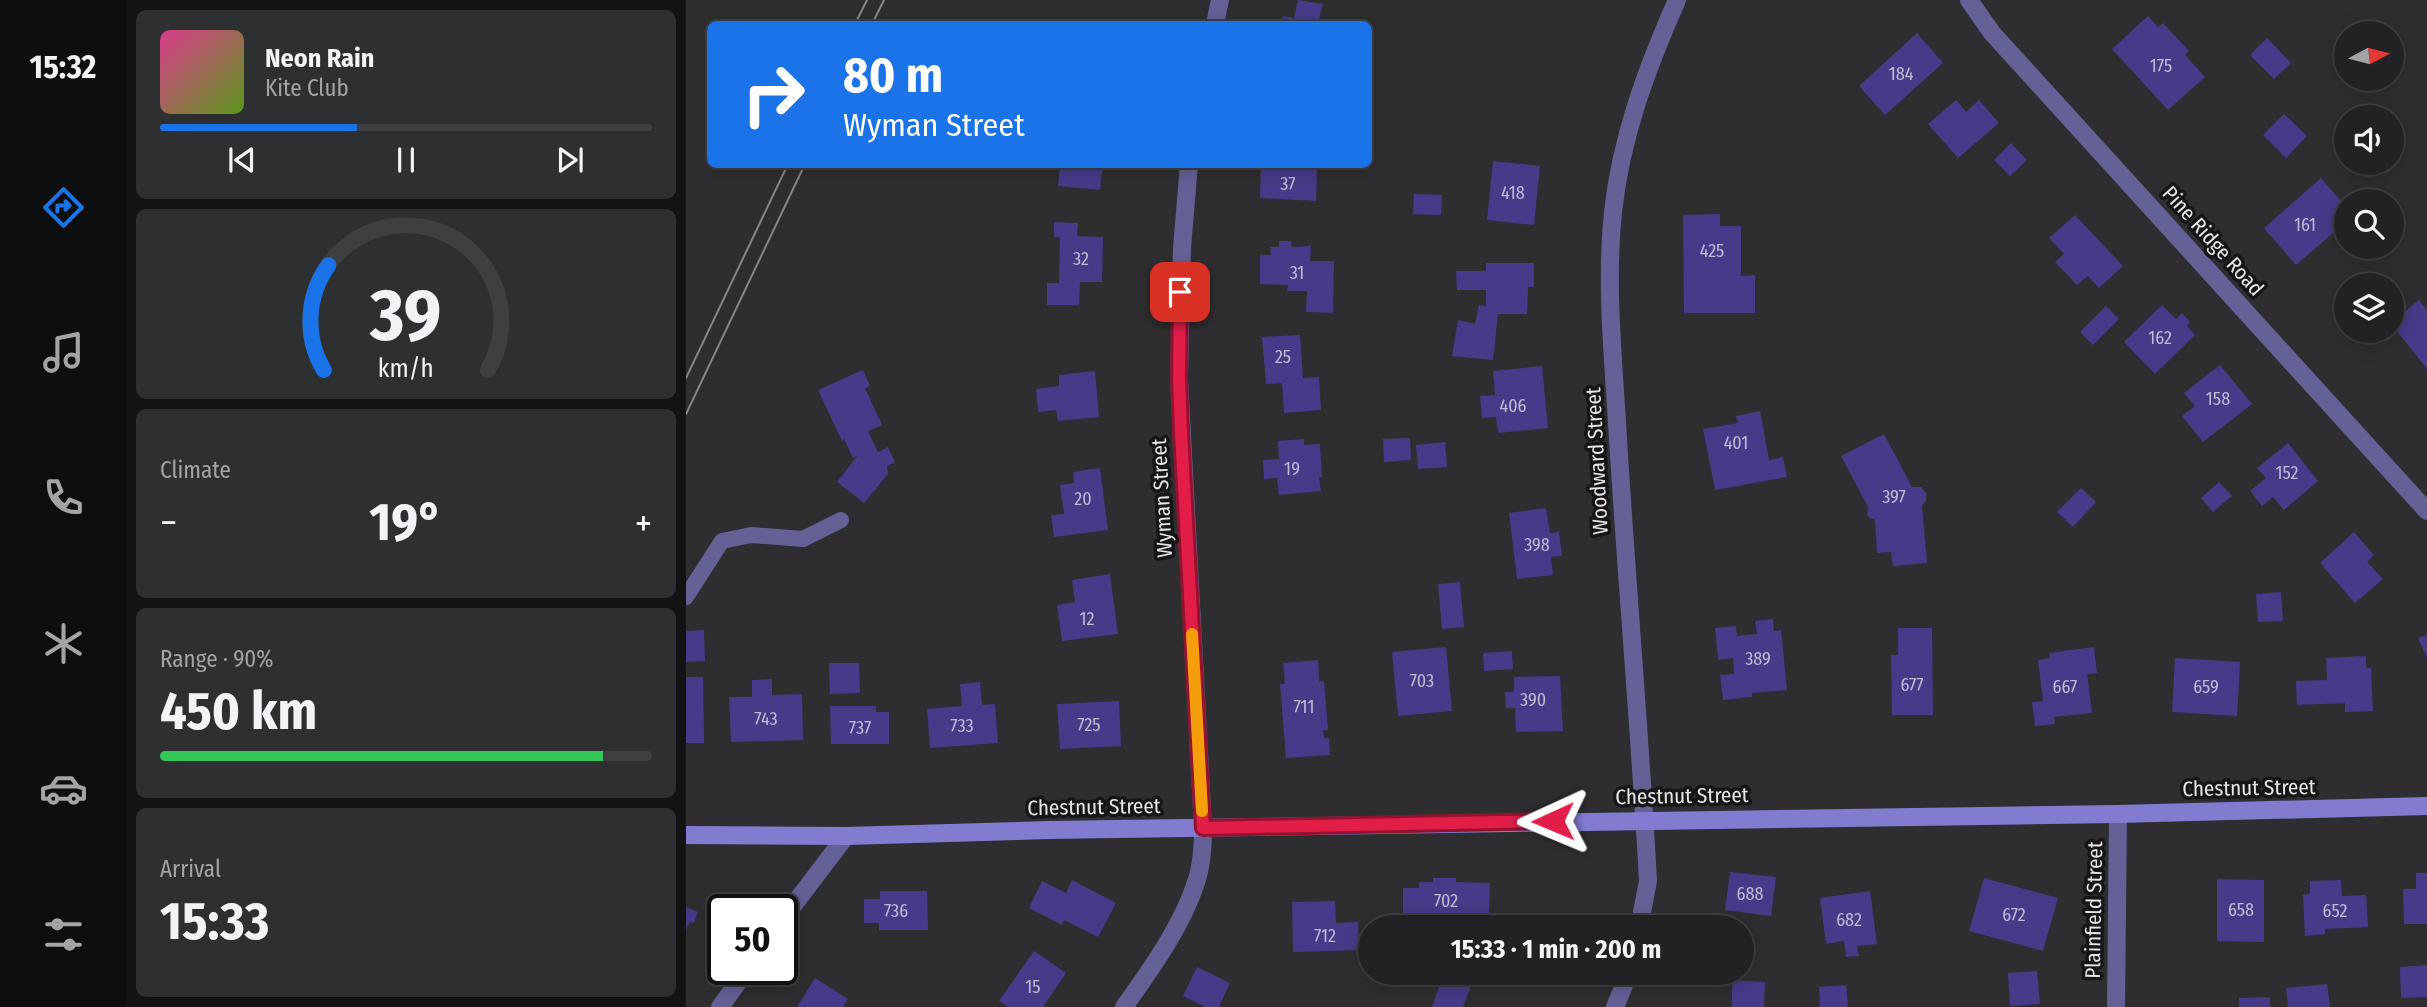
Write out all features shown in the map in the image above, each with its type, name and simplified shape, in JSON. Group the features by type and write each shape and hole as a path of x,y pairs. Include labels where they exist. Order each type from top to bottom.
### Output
{"main road":[{"name":"Chestnut Street","path":"686,835 846,836 1645,819 2118,814 2427,806"}],"street":[{"path":"1216,21 1220,0"},
{"name":"Woodward Street","path":"1641,915 1648,881 1625,556 1612,315 1611,244 1613,212 1629,129 1646,76 1677,0"},
{"name":"Pine Ridge Road","path":"1969,0 1992,33 2427,510"},
{"name":"Wyman Street","path":"1125,1007 1149,972 1186,905 1199,872 1203,828 1179,379 1182,261 1189,168"},
{"name":"Plainfield Street","path":"2116,1007 2118,814"},
{"path":"798,899 846,836"},
{"path":"720,1007 736,985"},
{"path":"1615,1007 1624,985"}],"lane":[{"path":"686,597 722,541 751,535 803,539 841,520"}],"building":[{"path":"1298,0 1323,4 1319,21 1282,21 1283,16 1294,18"},
{"path":"2148,16 2158,27 2163,23 2189,51 2185,55 2205,77 2168,110 2112,49"},
{"path":"1917,33 1943,63 1885,115 1859,86"},
{"path":"2267,38 2291,63 2274,79 2250,55"},
{"path":"1956,100 1966,112 1979,100 1999,123 1958,158 1928,124"},
{"path":"2284,114 2307,136 2286,158 2263,135"},
{"path":"2011,143 2027,160 2010,176 1994,160"},
{"path":"1493,161 1540,166 1534,225 1487,220"},
{"path":"1060,168 1103,168 1100,190 1058,186"},
{"path":"1261,168 1317,170 1316,201 1260,198"},
{"path":"2321,178 2334,193 2334,232 2296,265 2264,228"},
{"path":"1414,194 1442,195 1441,215 1413,214"},
{"path":"1720,214 1720,226 1741,226 1741,276 1755,275 1755,313 1684,313 1683,215"},
{"path":"2075,215 2123,266 2099,288 2088,276 2077,285 2055,262 2064,254 2049,238"},
{"path":"1054,222 1078,223 1077,236 1103,237 1102,282 1080,282 1079,305 1047,305 1047,283 1059,283 1060,237 1054,237"},
{"path":"1279,241 1291,241 1292,247 1311,246 1310,261 1334,261 1333,313 1306,312 1307,291 1287,291 1288,285 1260,284 1260,255 1271,255 1270,247 1279,247"},
{"path":"1486,263 1534,263 1534,287 1528,287 1527,314 1498,314 1493,360 1452,356 1458,320 1475,324 1479,305 1486,306 1486,290 1457,290 1456,271 1486,271"},
{"path":"2419,300 2427,310 2427,369 2404,340 2404,312"},
{"path":"2162,305 2176,319 2182,313 2190,322 2187,326 2195,335 2155,374 2124,342"},
{"path":"2106,306 2119,319 2093,345 2080,332"},
{"path":"1300,335 1303,378 1319,377 1321,410 1284,413 1282,383 1266,384 1262,337"},
{"path":"2220,365 2252,404 2203,442 2182,416 2195,406 2184,393"},
{"path":"1542,366 1548,428 1498,433 1496,417 1482,418 1480,396 1495,395 1493,371"},
{"path":"863,370 870,386 865,388 882,425 868,431 878,452 888,447 895,462 887,466 888,474 864,503 837,482 858,455 853,458 844,439 842,441 818,390"},
{"path":"1095,371 1099,417 1058,421 1056,410 1038,412 1036,389 1059,386 1059,375"},
{"path":"1760,411 1769,460 1783,457 1787,477 1715,490 1703,429 1738,423 1736,416"},
{"path":"1884,434 1912,487 1921,487 1926,493 1922,506 1927,563 1893,566 1891,552 1877,553 1875,520 1867,516 1868,507 1841,456"},
{"path":"1410,438 1411,460 1384,462 1383,439"},
{"path":"1304,439 1304,445 1320,444 1321,491 1279,495 1277,478 1264,479 1263,460 1279,459 1278,441"},
{"path":"1445,442 1447,467 1418,469 1416,445"},
{"path":"2288,443 2318,481 2284,510 2273,497 2262,506 2250,491 2266,478 2257,468"},
{"path":"1100,468 1108,530 1054,537 1051,515 1064,514 1060,485 1074,483 1073,472"},
{"path":"2219,482 2232,496 2213,512 2201,498"},
{"path":"2081,488 2096,502 2073,527 2057,512"},
{"path":"1546,508 1550,533 1559,532 1562,556 1551,557 1553,575 1517,579 1509,513"},
{"path":"2354,532 2374,555 2367,562 2383,579 2355,603 2320,563"},
{"path":"1110,574 1118,634 1062,641 1057,605 1075,602 1072,580"},
{"path":"1460,582 1464,627 1442,629 1438,584"},
{"path":"2281,592 2283,621 2258,622 2256,594"},
{"path":"1773,619 1774,631 1781,630 1787,690 1752,693 1752,697 1723,700 1720,675 1734,674 1733,658 1718,660 1715,628 1736,626 1737,636 1757,634 1755,621"},
{"path":"1898,628 1932,628 1933,715 1892,715 1891,655 1898,655"},
{"path":"704,630 705,661 686,662 686,631"},
{"path":"2427,635 2427,658 2418,638"},
{"path":"1446,647 1452,711 1398,716 1392,652"},
{"path":"2094,647 2097,673 2087,674 2092,713 2054,717 2055,724 2035,726 2032,702 2043,701 2038,660 2050,658 2049,653"},
{"path":"1512,651 1513,669 1484,671 1483,653"},
{"path":"2366,656 2366,668 2371,668 2373,711 2345,712 2345,703 2297,705 2296,681 2327,680 2326,658"},
{"path":"2175,658 2240,662 2237,716 2172,712"},
{"path":"1318,660 1319,681 1324,681 1328,730 1323,730 1324,738 1329,738 1330,755 1286,758 1280,684 1285,684 1283,663"},
{"path":"829,663 859,663 860,693 830,694"},
{"path":"1560,676 1563,731 1516,732 1515,708 1506,708 1505,692 1514,692 1514,677"},
{"path":"686,677 703,677 704,743 686,743"},
{"path":"772,679 772,695 802,694 803,740 731,742 729,697 752,697 752,680"},
{"path":"980,682 982,705 995,704 998,743 930,748 927,709 962,706 960,684"},
{"path":"1119,701 1121,746 1060,749 1057,704"},
{"path":"830,706 876,706 876,712 889,712 889,744 831,744"},
{"path":"1730,872 1776,877 1771,916 1725,910"},
{"path":"2416,873 2427,873 2427,924 2404,924 2403,889 2416,889"},
{"path":"1433,878 1456,878 1456,882 1490,883 1489,914 1403,915 1403,888 1419,888 1419,882 1433,882"},
{"path":"1984,878 2058,898 2043,951 1969,931"},
{"path":"2217,879 2264,880 2264,942 2217,941"},
{"path":"1072,880 1116,903 1098,937 1064,920 1062,925 1029,908 1042,881 1066,893"},
{"path":"2341,880 2342,896 2366,895 2368,927 2325,929 2325,934 2305,936 2303,895 2310,894 2310,881"},
{"path":"880,891 927,891 928,930 879,930 879,923 864,923 864,899 880,899"},
{"path":"1870,891 1877,944 1857,946 1859,956 1846,957 1844,941 1826,944 1820,898"},
{"path":"1335,901 1336,923 1358,922 1358,950 1293,952 1292,902"},
{"path":"686,907 698,912 694,923 690,922 686,930"},
{"path":"1034,951 1066,973 1043,1007 1008,1007 999,1001"},
{"path":"2427,965 2427,997 2401,998 2400,967"},
{"path":"1197,967 1230,983 1219,1007 1206,1007 1183,996"},
{"path":"2037,971 2040,1004 2010,1006 2008,973"},
{"path":"815,978 848,999 843,1007 797,1007"},
{"path":"1765,982 1764,1007 1732,1007 1732,985"},
{"path":"2327,984 2330,1007 2288,1007 2286,988"},
{"path":"1440,985 1471,986 1463,1007 1432,1007"},
{"path":"1846,985 1848,1007 1820,1007 1819,987"},
{"path":"2270,997 2270,1007 2239,1007 2239,998"}],"tram line":[{"path":"856,21 867,0"},
{"path":"874,21 884,0"},
{"path":"686,378 786,168"},
{"path":"686,414 803,168"}],"slow traffic":[{"path":"1192,634 1202,811"}],"route":[{"path":"1180,292 1181,432 1203,828 1553,821"}]}
